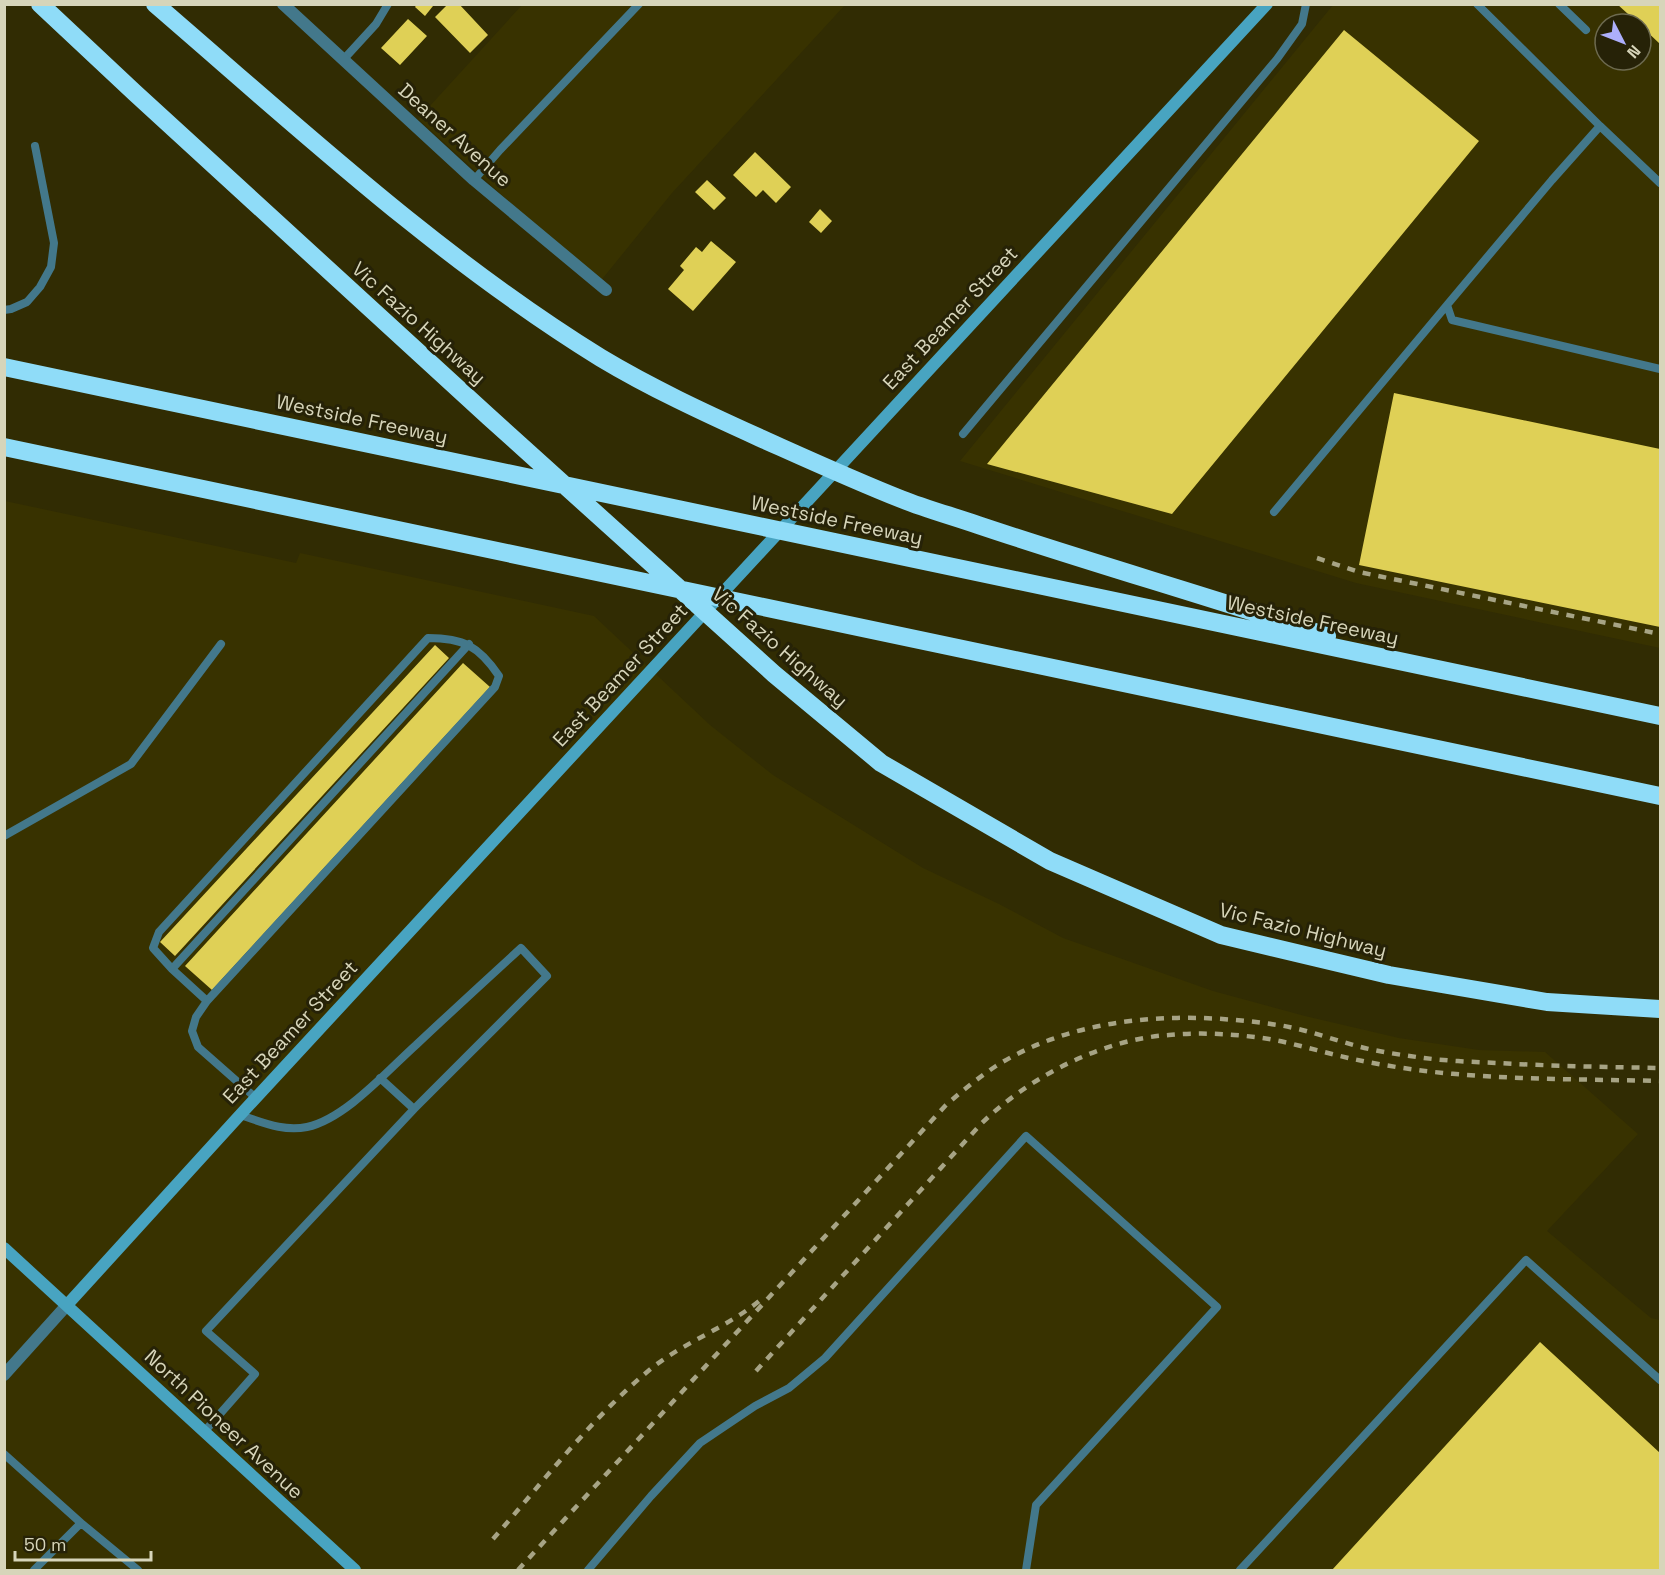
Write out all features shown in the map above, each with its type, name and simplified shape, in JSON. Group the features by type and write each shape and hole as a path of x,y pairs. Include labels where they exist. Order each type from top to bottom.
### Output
{"highway":[{"name":"Vic Fazio Highway","path":"40,4 489,417 774,674 881,763 1050,861 1221,935 1389,975 1547,1002 1660,1009"},
{"path":"155,4 400,215 479,275 539,318 603,359 693,408 901,499 1045,547 1270,616 1405,662"},
{"name":"Westside Freeway","path":"4,367 1660,716"},
{"path":"4,447 1660,795"}],"street":[{"name":"Deaner Avenue","path":"282,4 474,180 606,290"},
{"name":"East Beamer Street","path":"4,1375 255,1098 1267,4"},
{"name":"North Pioneer Avenue","path":"4,1248 355,1570"}],"lane":[{"path":"344,60 376,24 388,4"},
{"path":"474,180 639,4"},
{"path":"963,434 1277,59 1302,24 1306,4"},
{"path":"1477,4 1660,183"},
{"path":"1559,4 1586,30"},
{"path":"1274,512 1552,180 1600,126"},
{"path":"4,309 11,309 27,302 40,287 51,267 54,243 35,146"},
{"path":"1447,305 1452,320 1660,369"},
{"path":"207,1001 153,948 159,932 428,638 447,638 469,644 492,665 499,676 495,687 207,1001 196,1017 192,1032 198,1047 255,1098"},
{"path":"4,836 131,764 221,644"},
{"path":"172,969 469,644"},
{"path":"204,1432 255,1374 206,1331 414,1109 547,976 521,948 380,1078 333,1117 306,1127 281,1129 240,1115"},
{"path":"380,1078 414,1109"},
{"path":"588,1570 700,1443 755,1406 789,1388 825,1358 1026,1136 1217,1307 1036,1505 1026,1570"},
{"path":"1240,1570 1526,1260 1660,1380"},
{"path":"4,1454 138,1570"},
{"path":"34,1570 81,1523"}],"shaded area":[{"path":"522,5 845,5 672,193 599,283 418,119"},
{"path":"1333,5 1660,5 1660,648 1356,583 960,461"},
{"path":"5,501 296,563 300,553 594,616 710,725 773,775 923,868 1063,938 1213,991 1305,1016 1399,1038 1479,1050 1545,1052 1638,1134 1547,1231 1651,1318 1660,1320 1660,1570 5,1570"}],"building":[{"path":"417,4 433,6 425,16 415,7"},
{"path":"448,4 459,4 488,35 470,53 435,17"},
{"path":"1617,4 1660,4 1660,44 1653,37 1653,12 1626,12"},
{"path":"408,19 427,36 400,65 381,48"},
{"path":"1344,30 1479,141 1172,514 987,464"},
{"path":"755,152 791,187 776,203 763,190 756,197 733,175"},
{"path":"707,180 726,198 714,210 695,192"},
{"path":"820,209 832,221 821,233 809,222"},
{"path":"711,241 736,262 693,311 668,289 684,270 680,266 696,247 702,252"},
{"path":"1394,393 1660,449 1660,627 1359,565"},
{"path":"435,645 449,658 175,956 160,942"},
{"path":"463,663 490,687 212,990 185,966"},
{"path":"1540,1342 1660,1453 1660,1570 1332,1570"}],"railway":[{"path":"1317,558 1359,572 1660,634"},
{"path":"518,1570 946,1105 996,1066 1028,1049 1097,1026 1169,1018 1206,1018 1288,1027 1374,1050 1433,1059 1538,1065 1660,1068"},
{"path":"756,1371 980,1125 999,1108 1043,1077 1067,1064 1118,1044 1169,1035 1232,1035 1269,1039 1342,1057 1425,1071 1513,1078 1660,1081"},
{"path":"493,1539 567,1452 606,1410 647,1372 759,1301"}]}
